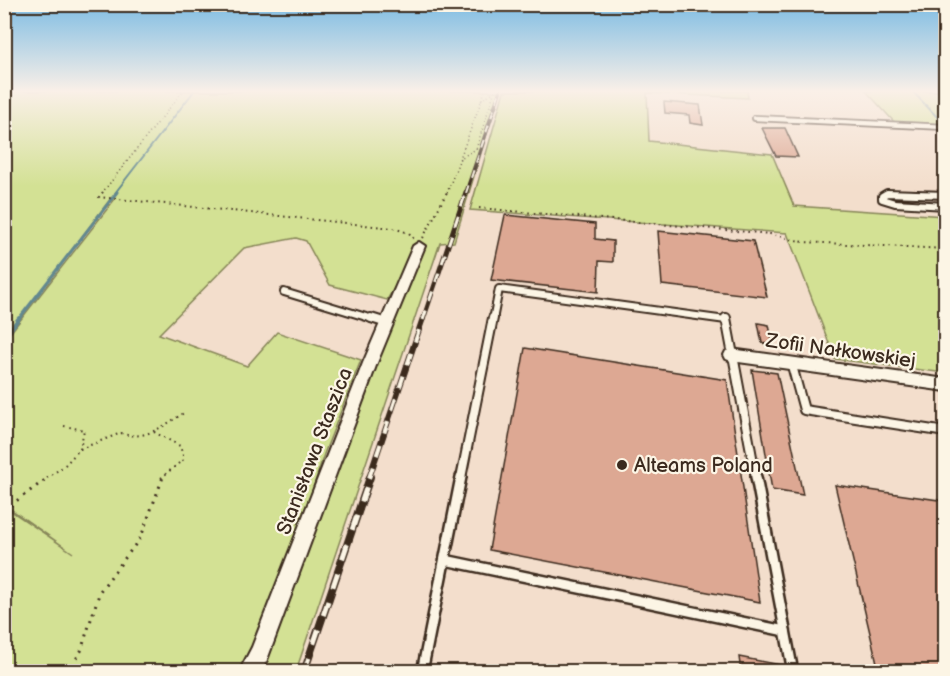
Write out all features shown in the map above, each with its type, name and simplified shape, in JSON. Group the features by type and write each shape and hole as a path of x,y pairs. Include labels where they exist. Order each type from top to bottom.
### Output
{"street":[{"name":"Stanisława Staszica","path":"249,672 260,653 419,246"},
{"name":"Zofii Nałkowskiej","path":"731,355 945,384"}],"lane":[{"path":"851,123 945,127"},
{"path":"945,195 887,193 882,196 895,203 945,206"},
{"path":"422,672 499,289 726,318 731,355 793,672"},
{"path":"284,292 387,323"},
{"path":"791,362 804,410 945,432"},
{"path":"446,560 785,631"}],"path":[{"path":"158,123 99,197 393,228 409,233 419,246 444,200 473,123"},
{"path":"459,159 476,149 485,123"},
{"path":"479,208 770,234 804,242 945,249"},
{"path":"4,510 64,466 80,449 121,433 132,437 154,432 184,413"},
{"path":"63,426 84,430 80,449"},
{"path":"68,672 81,651 100,591 141,537 161,478 183,459 180,446 154,432"}],"green space":[{"path":"5,123 490,123 454,242 440,243 296,671 5,671 5,507 73,553 5,505 4,341 115,199 111,198 5,338","holes":["296,238 306,241 330,285 387,300 416,251 265,637 324,454 361,360 277,332 247,366 159,334 244,248"]},
{"path":"495,123 648,123 649,141 772,154 794,206 945,216 945,373 835,359 787,233 470,210"},
{"path":"895,123 945,123 945,131 941,127 897,125"}],"building":[{"path":"762,128 785,128 798,157 776,156"},
{"path":"505,215 595,224 595,239 613,241 613,262 599,261 598,292 491,280"},
{"path":"658,231 753,241 767,297 662,285"},
{"path":"758,323 769,325 773,345 762,343"},
{"name":"Alteams Poland","path":"525,348 727,380 760,602 489,550"},
{"path":"752,370 777,373 803,495 772,490"},
{"path":"835,485 945,501 945,672 917,672 878,667"},
{"path":"739,657 785,666 786,672 741,672"}],"waterway":[{"path":"115,193 170,123"},
{"path":"18,320 117,192"},
{"path":"4,338 19,318"}],"railway":[{"path":"466,193 489,123"},
{"path":"423,320 466,192"},
{"path":"369,478 423,318"},
{"path":"304,672 370,477"}],"place":[{"name":"Alteams Poland","path":"622,465"}]}
